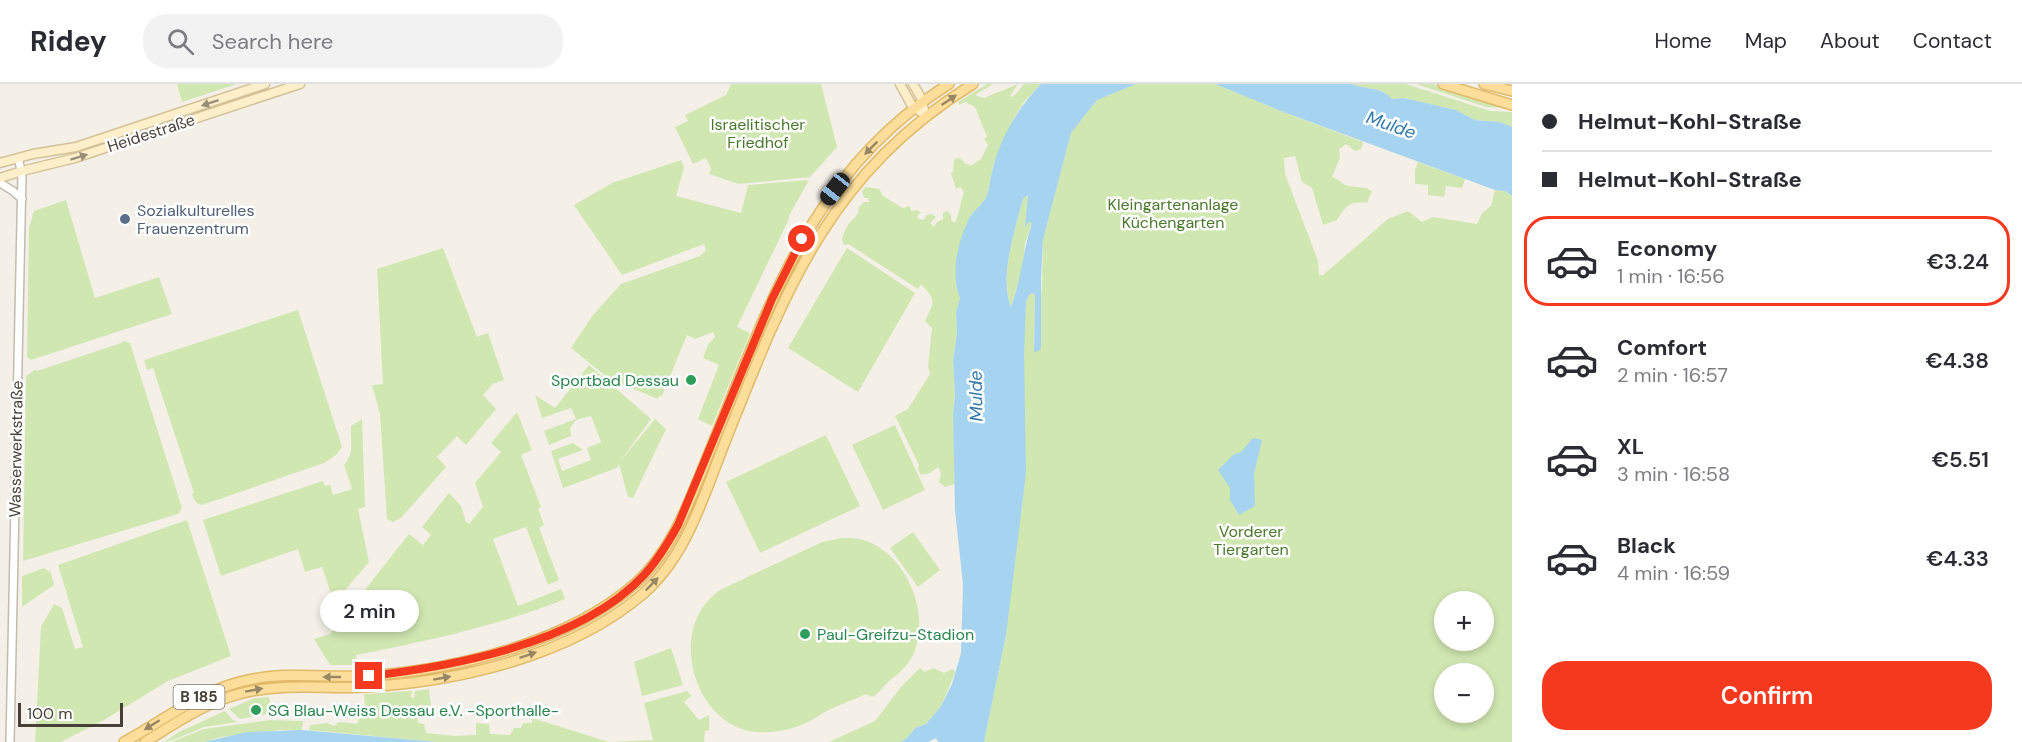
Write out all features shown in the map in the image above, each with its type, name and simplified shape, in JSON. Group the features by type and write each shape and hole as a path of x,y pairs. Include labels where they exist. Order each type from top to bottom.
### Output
{"main road":[{"name":"Heidestraße","path":"0,163 83,144 265,84"},
{"name":"Heidestraße","path":"0,178 75,158 300,84"},
{"path":"900,84 926,116"},
{"path":"913,84 918,106"},
{"name":"B 185","path":"124,742 199,697 233,684 272,677 342,677 396,673 465,660 520,645 578,622 637,582 654,564 678,525 772,299 812,222 863,155 918,106 949,84"},
{"name":"B 185","path":"145,742 192,713 244,692 279,688 369,687 427,680 505,663 590,630 635,600 660,575 687,536 783,302 818,236 866,172 885,151 926,116 973,84"},
{"path":"1443,84 1512,105"},
{"path":"1484,84 1512,92"}],"street":[{"name":"Wasserwerkstraße","path":"10,742 22,199 22,171 18,158"},
{"path":"0,183 22,199"}],"green space":[{"path":"177,84 237,84 182,102"},
{"name":"Israelitischer Friedhof","path":"731,84 821,84 837,147 810,177 739,184 709,174 711,169 706,158 693,164 675,127 688,121 685,115 726,95"},
{"path":"987,84 993,84 975,95 984,98 1018,84 1010,96 1013,97 1024,84 1041,84 1024,102 1014,118 993,166 987,197 971,215 960,298 956,312 957,333 953,361 955,484 945,487 939,482 941,474 938,467 930,473 921,475 919,465 895,416 908,409 930,374 928,366 932,328 925,321 932,305 932,298 921,284 918,289 848,244 844,245 842,240 846,228 857,215 859,207 864,202 869,202 868,198 864,198 862,191 866,187 879,189 883,196 903,208 910,206 911,211 917,210 921,213 917,216 919,219 923,220 927,215 932,214 936,217 930,223 934,227 943,219 943,213 947,211 955,223 964,192 960,187 956,189 951,173 954,159 960,158 966,164 972,165 981,159 988,145 984,139 987,137 975,107 965,102 959,105 958,102"},
{"name":"Vorderer Tiergarten","path":"1136,84 1215,84 1363,142 1361,149 1355,151 1346,144 1339,149 1340,158 1332,177 1346,185 1372,191 1367,203 1349,205 1337,220 1323,225 1312,188 1302,182 1295,156 1284,158 1285,174 1318,261 1319,275 1323,275 1388,219 1408,211 1422,222 1433,217 1477,224 1482,213 1491,206 1495,190 1505,191 1512,196 1512,742 984,742 1006,635 1026,302 1029,295 1032,293 1035,295 1034,352 1042,288 1043,240 1071,133 1097,100"},
{"path":"1352,84 1406,84 1490,111 1512,112 1512,127 1500,122 1475,120 1456,110 1404,98 1392,99 1378,90"},
{"path":"1416,84 1433,84 1508,108 1486,107"},
{"path":"681,160 684,168 676,196 741,213 748,185 809,180 790,214 737,327 750,333 712,426 698,419 719,365 703,358 708,345 715,337 713,332 695,339 687,335 662,396 658,399 622,384 618,386 571,348 593,315 621,284 700,256 706,250 704,244 622,275 574,205 612,183"},
{"path":"1418,162 1465,179 1462,188 1446,186 1444,197 1428,195 1428,185 1415,184 1415,170"},
{"path":"1028,195 1026,227 1029,222 1033,222 1025,243 1023,264 1011,308 1007,281 1012,239 1023,199"},
{"path":"66,200 95,298 159,277 172,314 31,360 27,357 29,228 34,211"},
{"path":"443,248 477,337 488,333 504,380 493,384 483,395 496,409 466,445 457,436 437,457 446,467 401,518 393,522 387,519 380,414 372,385 383,384 377,269"},
{"path":"847,248 915,293 858,392 788,348"},
{"path":"298,310 342,447 336,455 324,463 202,505 198,503 192,494 194,493 153,368 147,370 144,360"},
{"path":"124,341 130,343 182,508 178,514 23,561 26,376 36,369 37,371"},
{"path":"589,365 651,419 619,463 655,419 666,429 633,498 628,497 619,464 617,468 563,488 551,451 573,443 583,450 558,459 562,471 591,460 587,448 601,442 591,416 576,420 570,428 571,436 549,445 544,431 576,419 571,408 542,418 535,395 555,408"},
{"path":"517,412 532,450 521,455 541,507 538,508 544,525 539,528 559,580 548,585 526,527 493,539 518,606 561,589 565,599 488,625 356,655 358,665 330,665 314,639 330,634 409,534 423,545 431,535 422,527 449,493 461,506 466,522 469,524 483,507 475,483 501,452 491,443"},
{"path":"362,419 365,507 358,509 369,562 334,603 322,567 305,572 298,549 221,576 203,520 323,481 325,486 330,485 333,495 352,489 344,465 351,451 351,426"},
{"path":"895,425 925,490 883,510 852,445"},
{"path":"826,435 860,506 760,553 726,482"},
{"path":"187,520 231,656 168,681 104,720 61,742 35,742 41,627 54,604 62,608 75,649 83,647 58,565"},
{"path":"913,532 940,570 918,587 890,548"},
{"name":"Paul-Greifzu-Stadion","path":"842,538 859,539 882,549 894,559 903,572 911,586 919,617 919,632 912,657 902,670 874,696 866,694 798,726 781,731 755,732 733,725 715,712 702,693 694,671 691,648 694,625 704,605 722,589 822,542"},
{"path":"44,568 51,573 54,585 22,607 22,576"},
{"path":"671,648 683,685 642,696 634,662"},
{"path":"920,668 925,672 933,668 944,673 953,669 955,673 941,706 926,724 915,728 901,742 829,742 875,721 901,687"},
{"path":"429,689 431,706 419,705 417,714 418,723 424,724 426,733 455,736 476,735 476,723 489,724 490,734 510,735 514,728 521,728 523,723 532,723 532,718 609,742 437,742 309,730 310,725 327,723 334,726 339,722 357,724 358,710 365,708 364,694 412,691 411,697 414,698 415,691"},
{"path":"687,691 691,696 684,702 699,720 709,715 709,730 705,731 704,742 609,742 653,740 644,703"},
{"path":"269,697 273,713 240,719 229,709 255,698"},
{"path":"225,711 238,722 204,727 163,742 181,731"},
{"path":"270,720 303,721 302,730 280,730 221,737 204,742 171,742 204,729"}],"water":[{"name":"Mulde","path":"1041,84 1136,84 1097,100 1071,133 1043,240 1041,349 1034,353 1035,295 1032,293 1029,295 1026,302 1024,355 1026,473 1006,635 984,742 938,742 936,738 928,742 901,742 915,728 926,724 941,706 952,684 961,653 963,585 955,510 953,414 955,395 953,361 957,333 956,312 960,298 956,278 959,246 970,217 987,195 996,156 1006,134","holes":["1028,195 1025,228 1029,222 1032,223 1011,307 1007,267 1023,199"]},
{"name":"Mulde","path":"1215,84 1352,84 1378,90 1392,99 1404,98 1456,110 1475,120 1500,122 1512,127 1512,196 1505,191 1495,190 1281,111"},
{"path":"1253,438 1262,440 1254,474 1255,506 1239,515 1230,500 1230,488 1218,470 1233,455 1241,452"},
{"path":"302,730 437,742 204,742 247,732"}],"place":[{"name":"Sozialkulturelles Frauenzentrum","path":"125,219"},
{"name":"Sportbad Dessau","path":"691,380"},
{"name":"Paul-Greifzu-Stadion","path":"805,634"},
{"name":"SG Blau-Weiss Dessau e.V. -Sporthalle-","path":"256,710"}],"route":[{"path":"369,676 465,660 529,642 578,622 637,582 654,564 678,525 772,299 802,239"}],"park label":[{"name":"Kleingartenanlage Küchengarten","path":"1173,213"}]}
